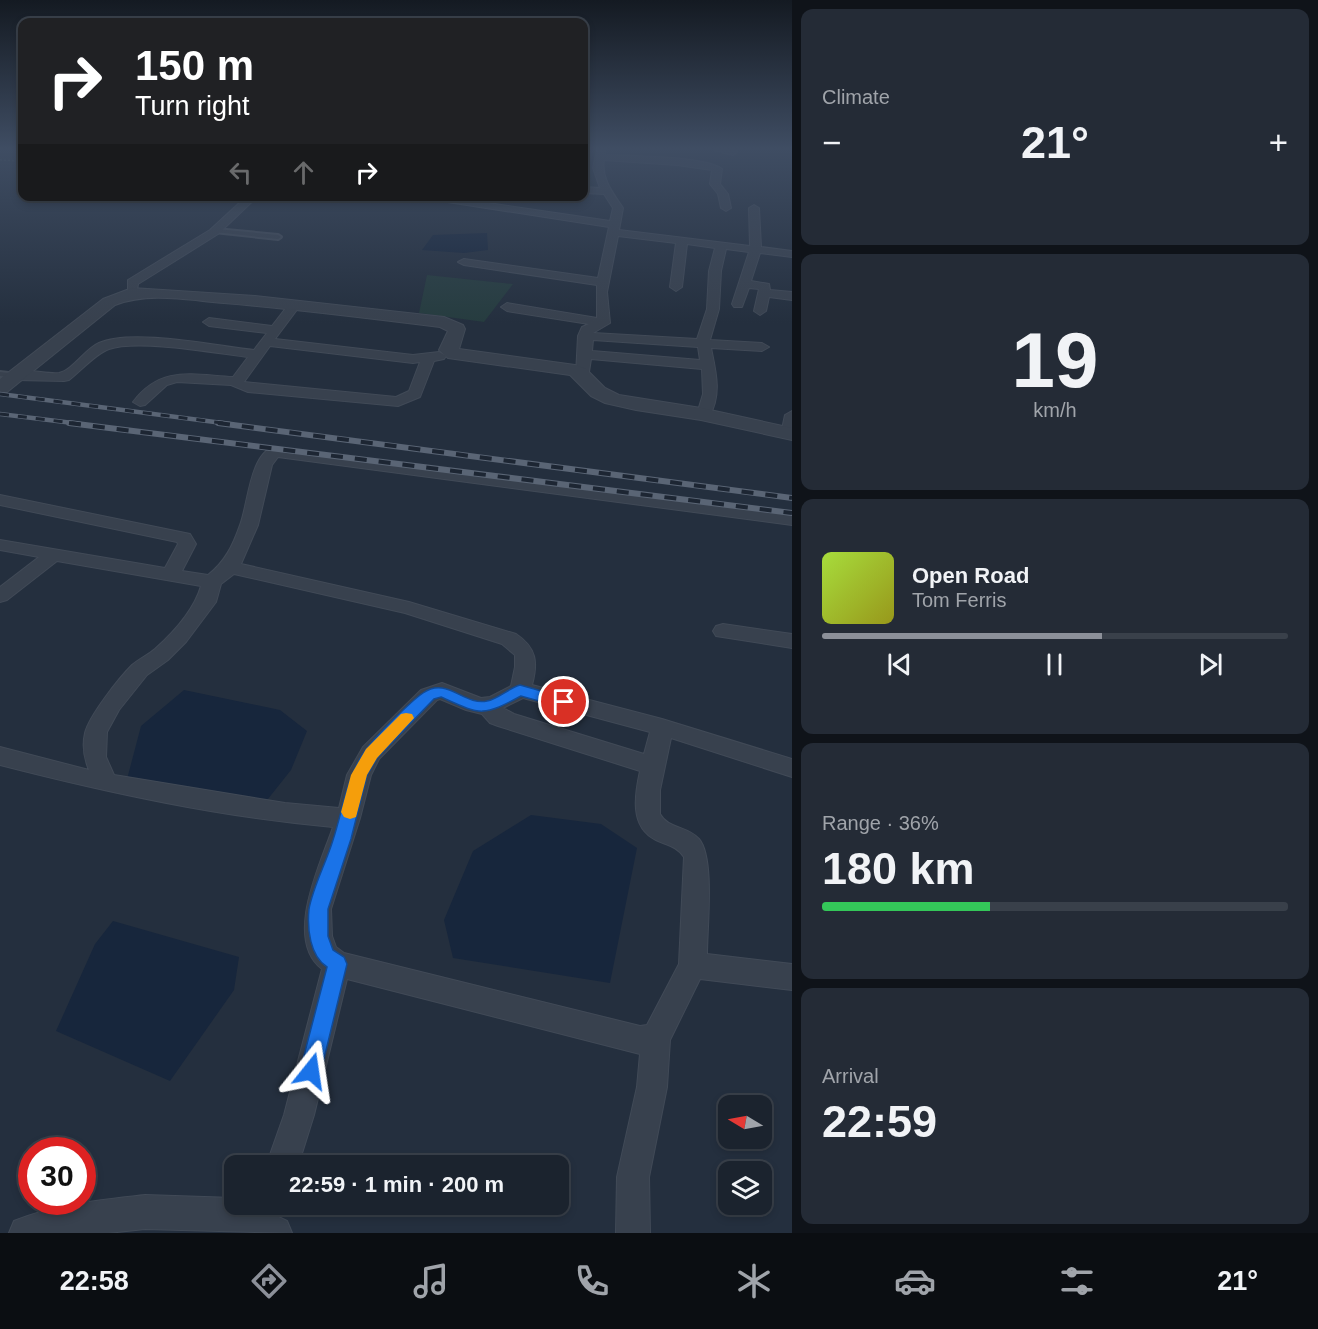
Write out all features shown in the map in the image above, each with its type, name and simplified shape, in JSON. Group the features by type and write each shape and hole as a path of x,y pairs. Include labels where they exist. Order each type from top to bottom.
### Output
{"street":[{"path":"132,294 132,283 216,231 241,208"},
{"path":"502,208 536,212 682,241 792,254"},
{"path":"536,212 538,208"},
{"path":"604,323 601,300 602,282 617,208"},
{"path":"738,304 756,249 754,208"},
{"path":"676,287 682,241"},
{"path":"704,414 711,387 704,344 705,328 713,309 715,271 721,245"},
{"path":"464,262 602,282"},
{"path":"744,283 765,287 760,311"},
{"path":"0,388 9,375 109,302 132,294 158,293 450,324 457,328 449,352"},
{"path":"765,293 792,296"},
{"path":"237,381 293,307"},
{"path":"507,307 604,323"},
{"path":"209,322 274,330"},
{"path":"604,323 590,328 585,336 584,354 584,375 595,391 602,395 704,414 759,429 790,434 792,415"},
{"path":"585,336 762,347"},
{"path":"9,375 64,377 103,346 123,342 148,342 256,354"},
{"path":"266,342 428,359 449,352 471,357 557,367 584,375"},
{"path":"584,354 708,365"},
{"path":"237,381 240,387 398,402 415,394 428,359"},
{"path":"140,402 168,379 237,381"},
{"path":"106,783 95,757 96,732 111,705 140,670 161,655 200,611 206,602 212,582 230,567 249,525 264,464 274,452 792,520"},
{"path":"2,500 184,538 188,544 172,573"},
{"path":"0,545 172,573 212,582"},
{"path":"0,596 53,555"},
{"path":"230,567 409,608 509,639 525,652 526,670 520,690"},
{"path":"723,631 792,641"},
{"path":"656,1038 640,1040 616,1035 337,964 325,955 319,936 318,909 348,818 359,775 371,753 429,695 442,692 471,704 489,707 520,690 662,727 792,768"},
{"path":"489,707 498,717 506,720 654,766"},
{"path":"633,1233 633,1177 652,1087 656,1038 693,965 696,857 693,847 685,840 659,830 650,821 647,804 662,727"},
{"path":"0,756 106,783 285,813 348,818"},
{"path":"286,1155 299,1115 337,964"},
{"path":"693,965 792,977"},
{"path":"26,1233 94,1218 145,1212 224,1210"},
{"path":"252,1215 274,1233"}],"lane":[{"path":"216,231 278,237"}],"green space":[{"path":"427,275 513,284 484,322 419,313"}],"water":[{"path":"487,233 488,250 464,253 422,250 433,235"},
{"path":"184,690 280,710 307,731 291,770 260,809 126,783 141,726"},
{"path":"531,815 601,824 637,848 610,983 453,958 444,920 473,851"},
{"path":"113,921 239,957 234,990 170,1081 56,1031 95,944"}],"railway":[{"path":"0,394 230,424"},
{"path":"0,414 81,424"},
{"path":"69,423 792,513"},
{"path":"218,423 792,498"}],"slow traffic":[{"path":"350,812 359,775 371,753 406,718"}],"route":[{"path":"311,1071 337,964 325,955 319,936 318,909 336,860 359,775 371,753 429,695 442,692 471,704 489,707 520,690 564,702"}]}
